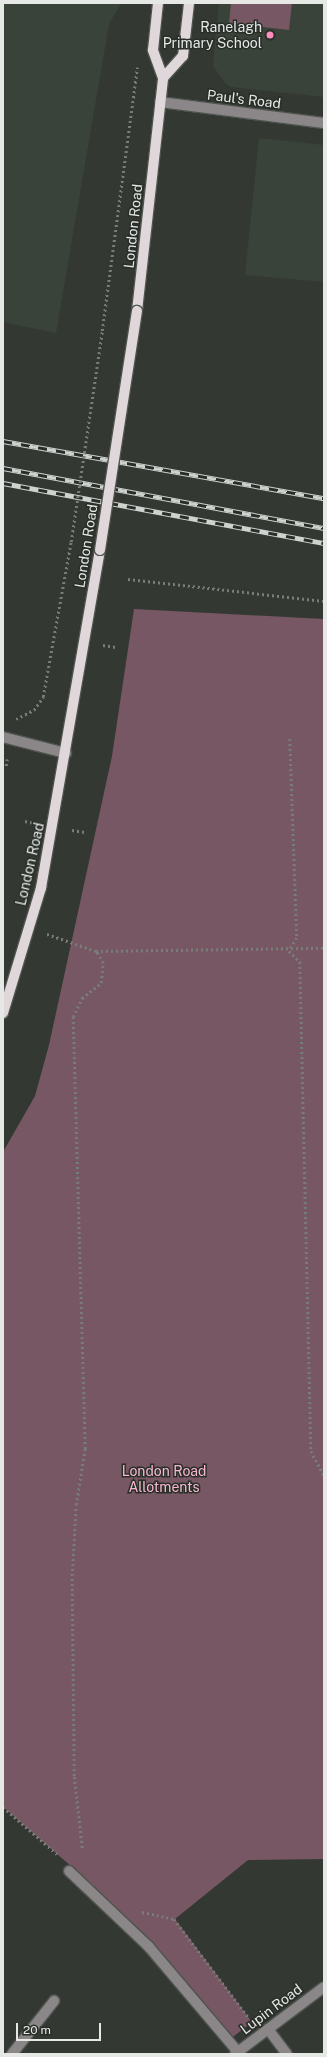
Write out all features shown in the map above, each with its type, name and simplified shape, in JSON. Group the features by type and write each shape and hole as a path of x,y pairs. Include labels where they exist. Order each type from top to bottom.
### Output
{"main road":[{"name":"London Road","path":"3,1012 30,928 54,826 138,311 163,78 153,50 158,3"},
{"path":"163,78 183,56 189,3"}],"street":[{"name":"Paul's Road","path":"160,102 324,122"},
{"path":"3,737 66,753"},
{"path":"69,1871 149,1947 237,2053"},
{"name":"Lupin Road","path":"237,2053 324,1986"},
{"path":"12,2054 54,2000"},
{"path":"268,2029 287,2054"}],"path":[{"path":"15,719 34,710 43,697 72,542 138,64"},
{"path":"128,579 324,601"},
{"path":"289,951 297,938 290,739"},
{"path":"30,928 96,951 289,951 324,948"},
{"path":"82,1848 74,1776 72,1576 76,1505 85,1449 73,1017 82,998 100,983 104,972 96,951"},
{"path":"289,951 300,962 312,1451 324,1475"},
{"path":"3,1807 60,1857"},
{"path":"136,1910 174,1919 252,2022"}],"shaded area":[{"path":"3,3 121,3 109,24 56,333 3,322"},
{"name":"Ranelagh Primary School","path":"219,3 324,3 324,97 231,87 226,84 213,66"},
{"path":"259,138 324,145 324,282 245,275"}],"green space":[{"path":"231,3 292,3 289,30 229,23"},
{"name":"London Road Allotments","path":"134,609 324,619 324,1859 248,1860 175,1919 252,2022 229,2040 72,1867 3,1807 3,1152 35,1096 49,1045 112,756"}],"railway":[{"path":"3,441 324,498"},
{"path":"3,468 324,528"},
{"path":"3,483 324,543"}],"place":[{"name":"Ranelagh Primary School","path":"270,35"}]}
